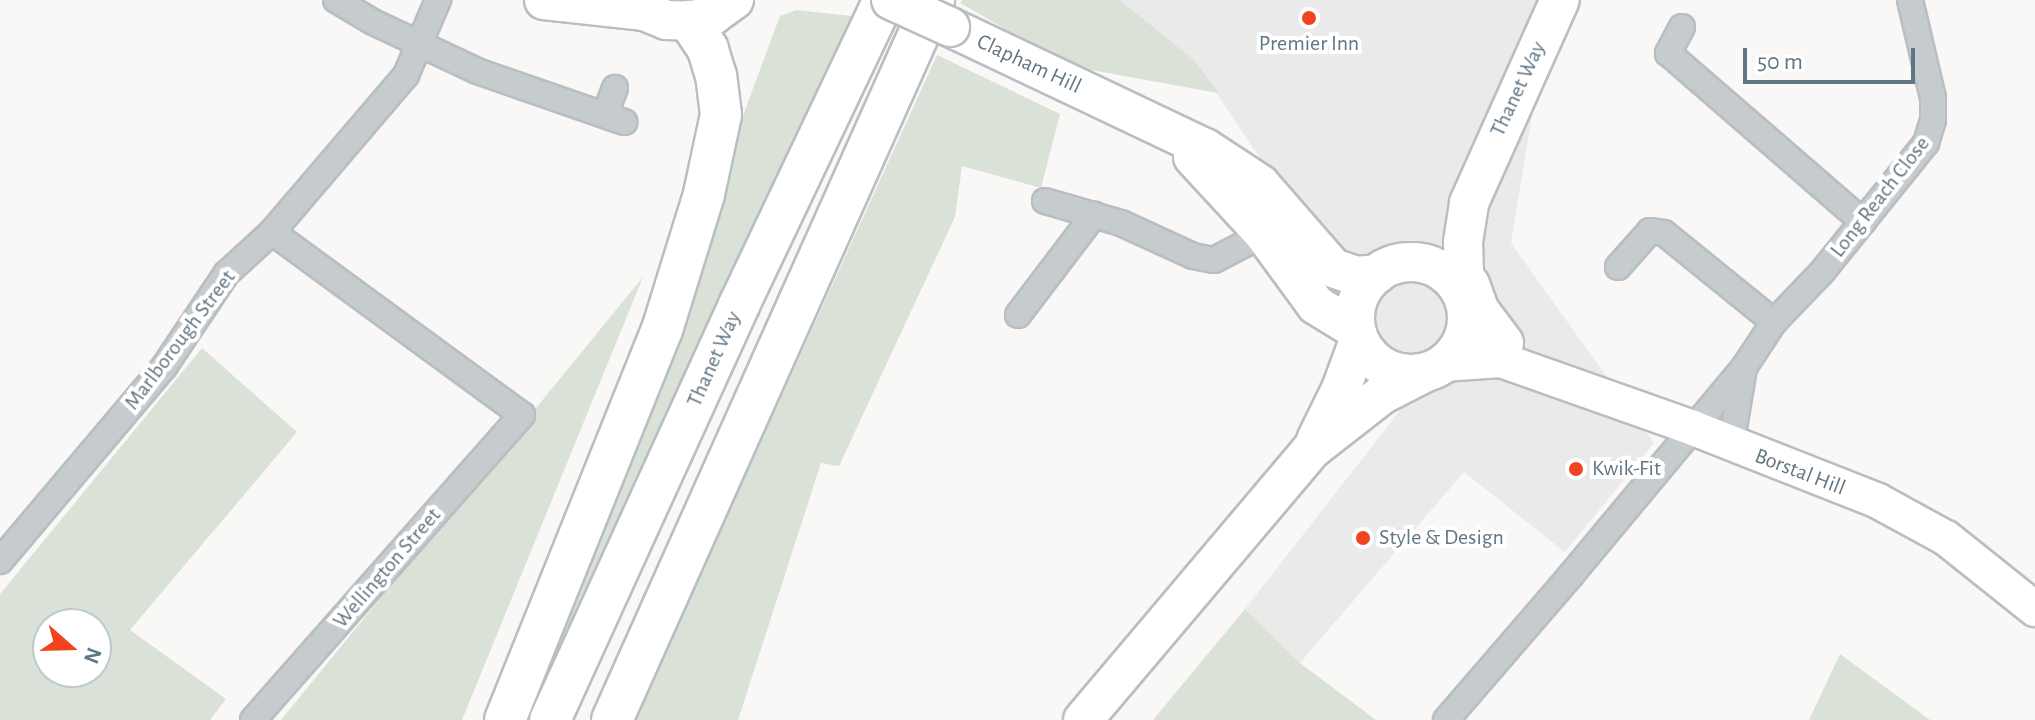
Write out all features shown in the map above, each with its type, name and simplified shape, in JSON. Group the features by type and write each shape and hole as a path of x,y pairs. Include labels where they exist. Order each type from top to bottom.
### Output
{"highway":[{"name":"Thanet Way","path":"550,720 739,305 884,0"},
{"path":"612,720 942,13"},
{"path":"505,720 662,330 704,194 721,115 716,76 708,49 689,21"}],"main road":[{"path":"544,0 638,6 666,20 689,21 713,15 734,0"},
{"name":"Clapham Hill","path":"891,0 942,13 1165,131 1205,148 1260,184 1333,268 1356,276 1390,268"},
{"name":"Thanet Way","path":"1390,268 1446,230 1478,179 1560,0"},
{"name":"Clapham Hill","path":"1165,131 1217,180 1264,234 1316,305 1357,335"},
{"name":"Thanet Way","path":"1466,306 1463,242 1478,179"},
{"path":"1463,242 1476,302 1504,343"},
{"path":"1083,720 1311,450 1383,394 1434,369 1461,346 1466,306 1448,275 1419,262 1390,268 1364,287 1357,304 1357,335 1341,389 1311,450"},
{"name":"Borstal Hill","path":"1466,306 1504,343 1545,374"},
{"path":"1357,335 1367,354 1393,372 1434,369"},
{"name":"Borstal Hill","path":"1434,369 1501,360 1693,428 1731,446 1878,501 1932,530 2035,609"}],"street":[{"path":"336,0 477,71 614,118 615,88"},
{"name":"Marlborough Street","path":"0,561 164,367 226,274 272,232 406,75 438,0"},
{"name":"Long Reach Close","path":"1446,720 1745,366 1774,322 1822,272 1931,133 1933,98 1910,0"},
{"path":"1682,27 1668,53 1863,222"},
{"path":"1045,201 1094,215 1193,256 1214,260 1264,234"},
{"path":"1018,315 1094,215"},
{"path":"1618,267 1650,231 1664,233 1774,322"},
{"name":"Wellington Street","path":"253,720 522,415 272,232"},
{"name":"Long Reach Close","path":"1731,446 1745,366"}],"shaded area":[{"path":"962,0 1120,0 1194,60 1218,93 1080,68 960,3"},
{"path":"1120,0 1551,0 1511,243 1654,443 1565,552 1464,472 1300,663 1245,609 1416,390 1194,60"},
{"path":"796,10 852,16 532,720 518,720 780,16"},
{"path":"937,55 1060,114 1041,188 962,166 955,217 839,466 821,463 738,720 634,720"},
{"path":"643,277 462,720 281,720"},
{"path":"202,348 297,432 130,630 226,699 210,720 0,720 0,594"},
{"path":"1245,609 1300,663 1376,720 1153,720"},
{"path":"1840,654 1930,720 1809,720"}],"place":[{"name":"Premier Inn","path":"1309,18"},
{"name":"Kwik-Fit","path":"1576,469"},
{"name":"Style & Design","path":"1363,538"}]}
